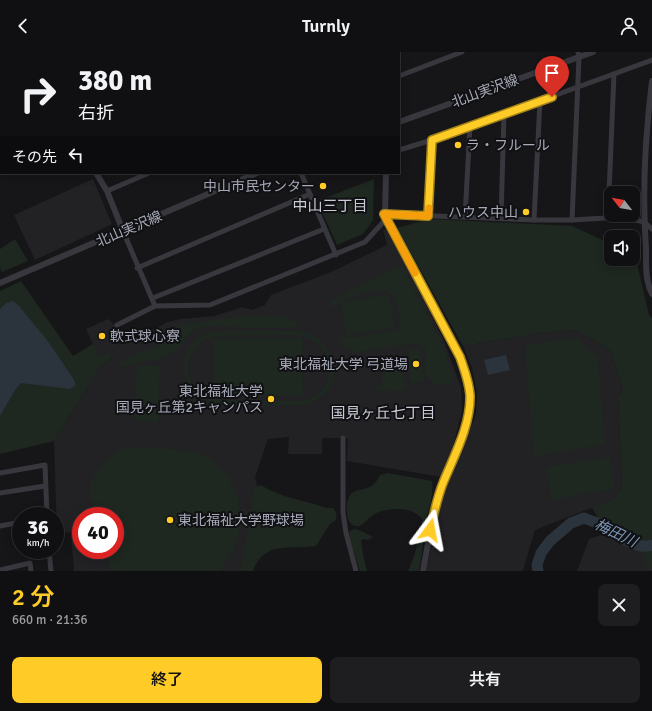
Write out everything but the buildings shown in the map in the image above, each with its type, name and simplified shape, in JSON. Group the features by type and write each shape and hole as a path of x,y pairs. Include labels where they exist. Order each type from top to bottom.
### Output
{"street":[{"path":"400,76 462,52"},
{"name":"北山実沢線","path":"400,122 578,55 593,52"},
{"path":"572,220 578,55"},
{"path":"400,150 432,140 652,60"},
{"path":"609,186 614,74"},
{"path":"652,81 647,124 644,185 647,278 652,294"},
{"path":"534,220 540,101"},
{"path":"500,218 504,114"},
{"path":"465,217 470,126"},
{"path":"428,216 432,140"},
{"path":"97,174 107,191 137,268 155,306"},
{"path":"107,191 147,174"},
{"name":"北山実沢線","path":"0,283 255,174"},
{"path":"301,174 336,255"},
{"path":"386,174 386,216 460,357 467,378 470,396 468,413 462,435 436,506 423,571"},
{"path":"137,268 310,194"},
{"path":"386,216 534,220 572,220 604,217"},
{"path":"117,326 155,306 210,305 336,255 365,242 386,216"},
{"path":"640,221 644,222 652,229"},
{"path":"152,298 324,229"},
{"path":"343,438 344,513 346,533 356,571"},
{"path":"0,473 45,465 46,507"},
{"path":"0,494 45,486"},
{"path":"0,526 12,524"},
{"path":"50,559 51,571"},
{"path":"0,570 30,563 31,571"}],"shaded area":[{"path":"93,179 112,224 35,260 14,215"},
{"path":"374,179 373,220 363,234 337,245 317,201"},
{"path":"429,219 572,226 604,241 604,266 638,266 649,315 652,318 652,571 646,565 641,551 623,542 599,526 597,517 592,507 614,499 622,486 618,398 623,390 610,350 575,330 544,333 463,346 397,228"},
{"name":"東北福祉大学 国見ヶ丘第2キャンパス","path":"386,229 405,262 444,341 461,387 462,411 454,443 441,477 347,461 348,438 322,438 322,454 288,454 289,437 268,439 255,477 260,497 250,571 74,571 73,559 124,559 124,507 72,507 72,545 71,532 64,532 64,507 56,507 54,441 101,366 112,358 99,357 86,329 108,319 118,328 119,345 165,323 180,319 215,316 242,307 252,310 265,305 271,295 331,272 387,245 383,230"},
{"path":"15,239 28,261 2,272 0,268 0,249"},
{"path":"400,265 403,267 442,344 453,375 450,384 442,385 430,381 426,374 425,367 426,350 422,345 410,344 355,352 345,348 341,342 341,337 354,338 397,329 400,324 400,320 396,302 393,295 387,292 374,291 351,297 341,302 389,294 395,327 346,336 341,303 334,307 331,306 330,303 338,296"},
{"path":"21,281 73,356 93,344 99,357 109,352 112,358 101,366 54,441 0,454 0,291"},
{"path":"13,301 19,306 47,340 73,378 76,385 70,389 21,383 15,390 0,416 0,309 6,303"},
{"path":"250,315 285,317 296,322 300,327 273,328 221,326 197,329 188,336 176,351 170,354 149,361 119,365 126,359 168,340 175,333 179,324"},
{"path":"575,330 610,350 623,390 618,398 622,486 614,499 535,530 523,570 521,571 426,571 445,486 476,414 477,393 472,368 463,346 544,333"},
{"path":"216,331 298,331 313,336 324,344 331,355 335,366 333,379 328,390 318,399 303,405 220,405 205,400 194,391 187,380 184,368 186,356 191,345 201,336","holes":["294,335 310,339 321,347 327,357 329,368 327,380 321,390 312,397 298,401 216,400 203,395 194,387 189,377 188,366 191,356 197,346 207,340 220,336"]},
{"path":"577,337 598,360 605,444 534,457 525,345"},
{"path":"302,338 303,396 214,397 214,339"},
{"name":"東北福祉大学 弓道場","path":"421,348 424,382 410,383 408,350"},
{"path":"506,355 510,370 488,375 484,360"},
{"path":"404,364 406,390 376,392 375,386 383,385 382,366"},
{"path":"137,365 160,366 158,422 134,421"},
{"name":"東北福祉大学野球場","path":"123,448 160,448 189,451 213,462 225,474 234,489 239,506 240,523 237,541 230,557 218,571 114,571 110,567 108,559 124,559 124,507 94,507 90,488 93,477 97,471 107,459"},
{"path":"610,456 615,489 551,500 546,467"},
{"path":"388,473 432,481 432,497 427,518 419,571 408,571 420,532 422,519 418,515 406,510 384,510 373,515 359,526 354,526 351,524 347,516 347,505 351,494 370,487 375,483 380,475"},
{"path":"261,485 285,496 326,508 333,508 337,517 336,520 330,524 316,546 279,548 264,555 258,561 253,571 242,571 251,517 253,491 254,487"},
{"path":"652,518 652,571 577,571 589,539"},
{"path":"354,529 373,537 368,540 363,539 361,541 367,571 360,571 350,540 349,532"}],"waterway":[{"name":"梅田川","path":"538,571 537,565 541,553 550,541 571,523 584,518 604,526 633,544 639,546 652,545"}],"slow traffic":[{"path":"415,273 384,214 428,216 429,208"}],"place":[{"name":"ラ・フルール","path":"458,145"},
{"name":"中山市民センター","path":"323,186"},
{"name":"ハウス中山","path":"526,212"},
{"name":"軟式球心寮","path":"102,336"},
{"name":"東北福祉大学 弓道場","path":"416,364"},
{"name":"東北福祉大学 国見ヶ丘第2キャンパス","path":"271,399"},
{"name":"東北福祉大学野球場","path":"170,520"}],"district":[{"name":"中山三丁目","path":"330,206"},
{"name":"国見ヶ丘七丁目","path":"383,413"}],"route":[{"path":"430,530 443,484 462,435 468,413 470,396 467,378 460,357 384,214 428,216 432,140 552,97"}]}
